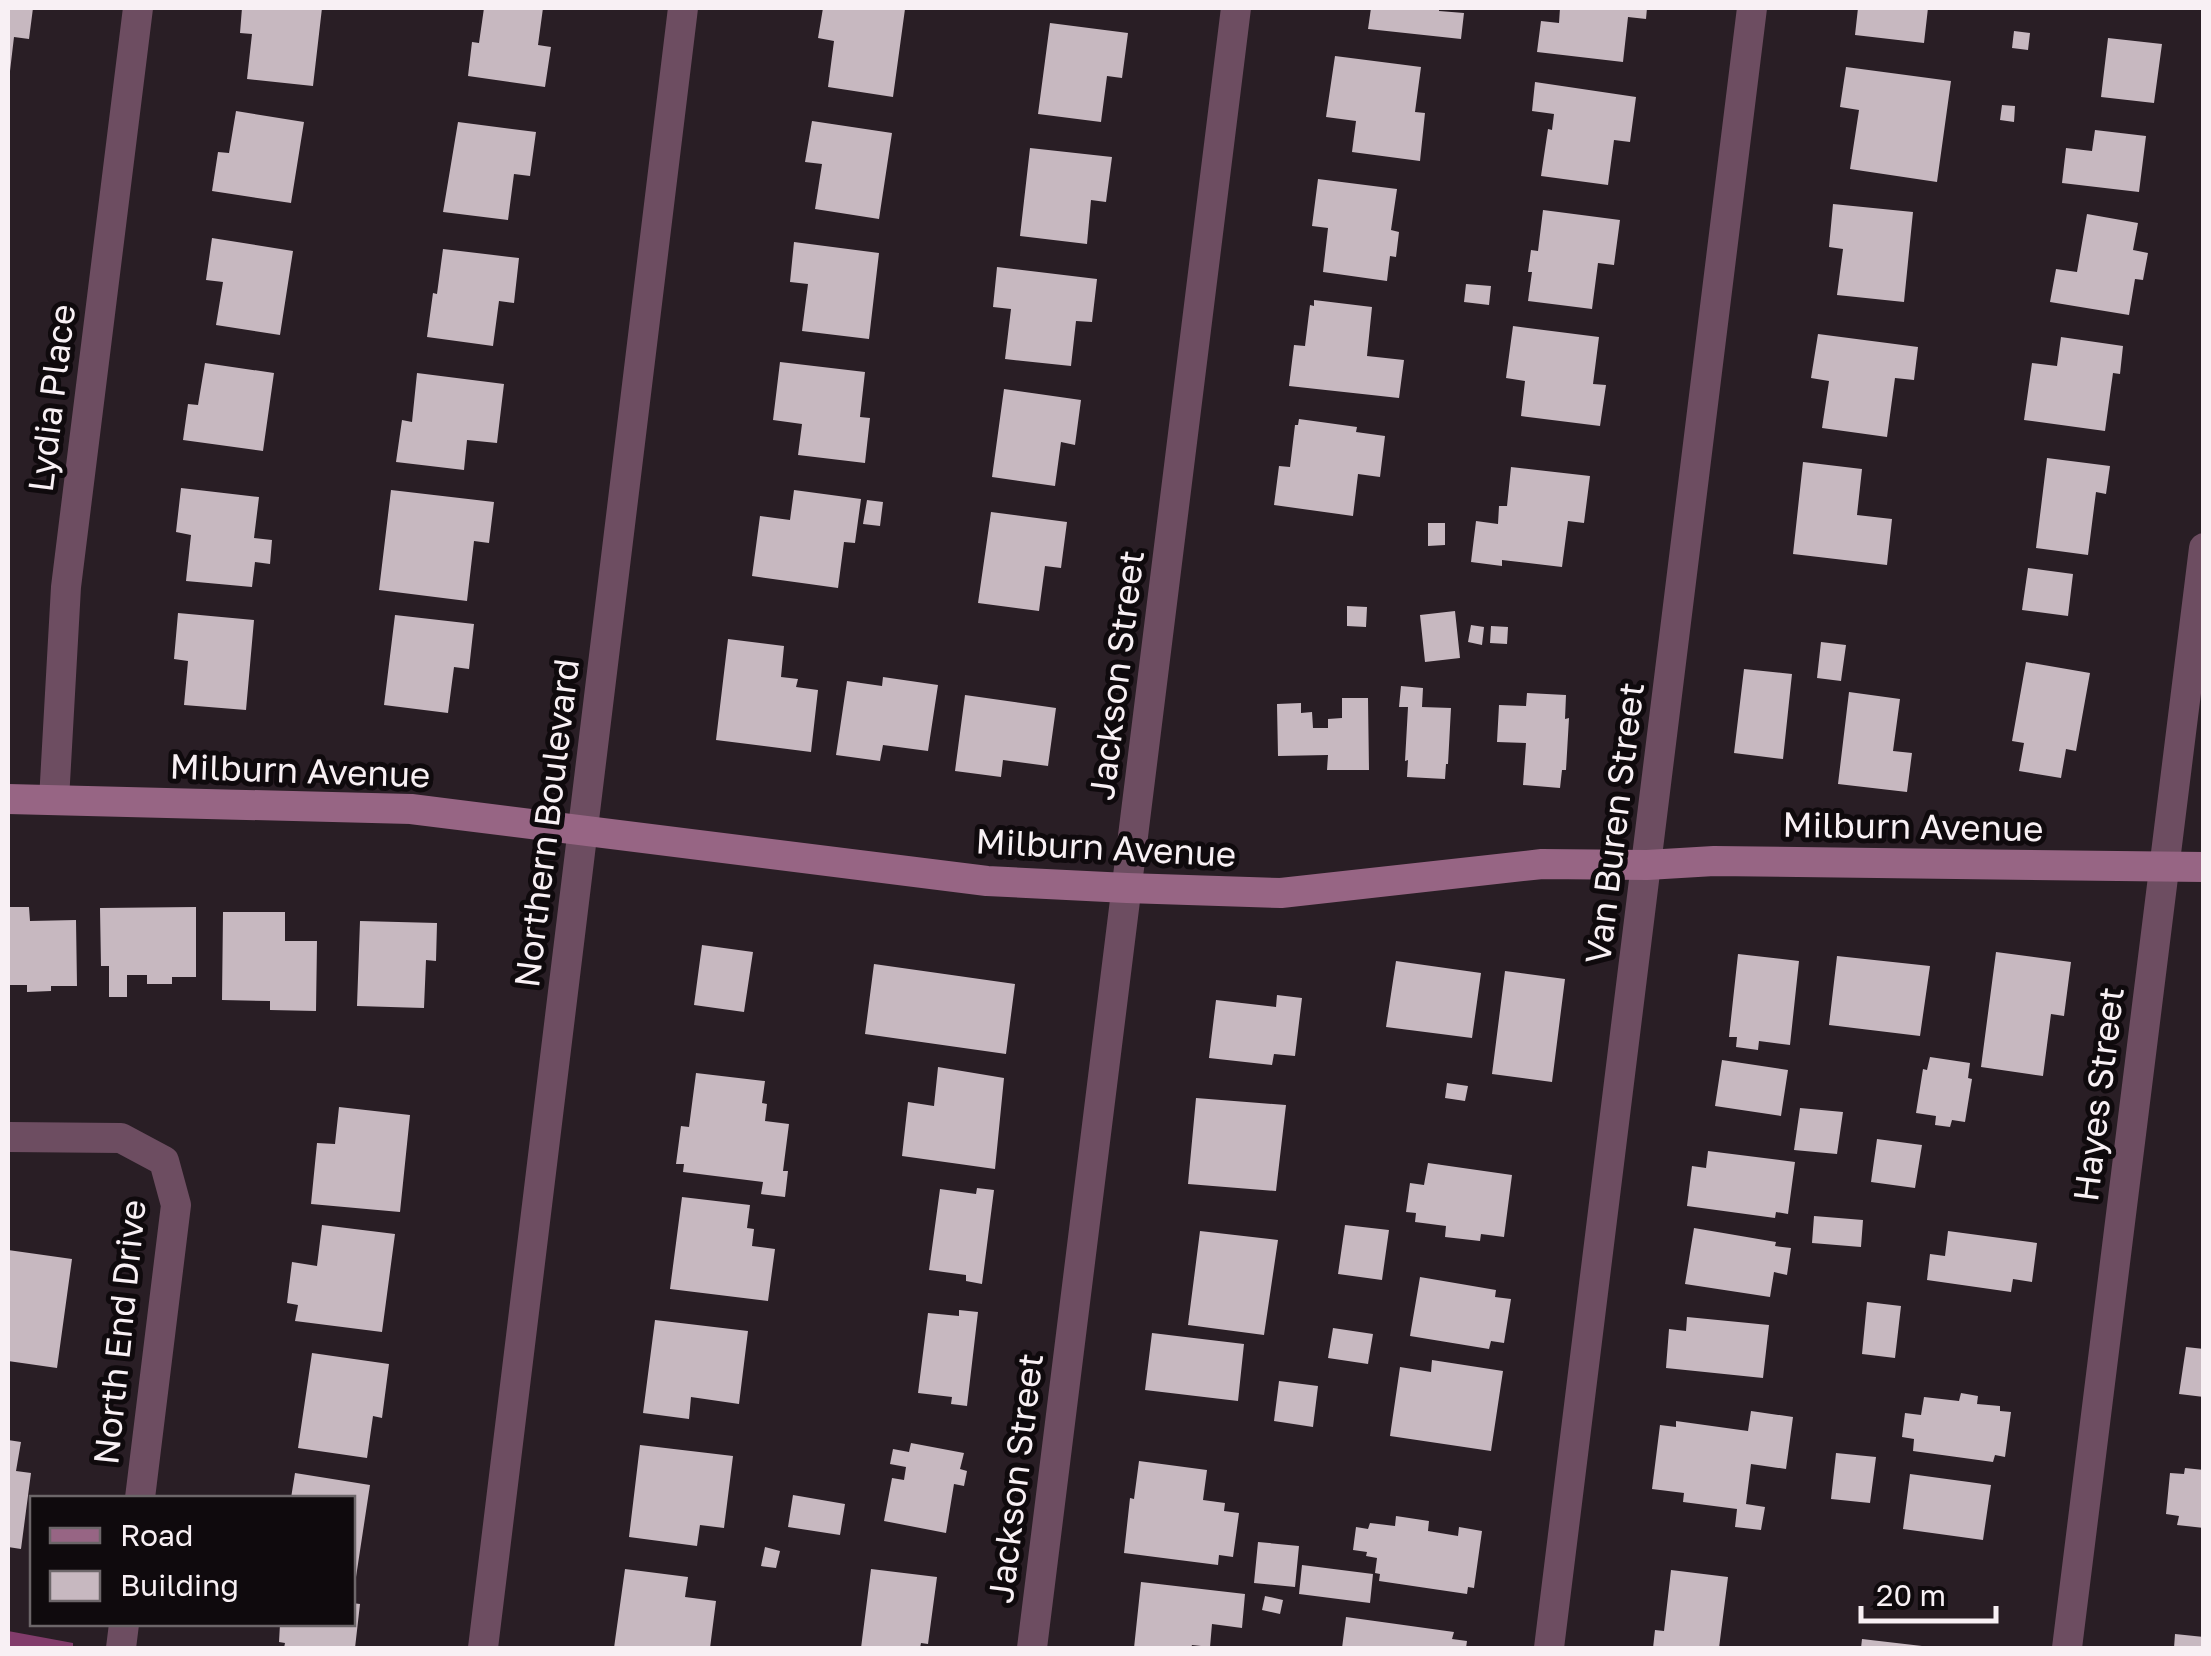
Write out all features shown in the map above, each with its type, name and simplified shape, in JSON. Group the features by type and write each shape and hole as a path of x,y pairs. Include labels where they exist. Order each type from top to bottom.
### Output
{"main road":[{"name":"Milburn Avenue","path":"8,800 411,809 987,881 1281,893 1542,864 2204,867"}],"street":[{"name":"Lydia Place","path":"54,800 66,587 138,8"},
{"name":"Northern Boulevard","path":"483,1648 683,8"},
{"name":"Jackson Street","path":"1032,1648 1236,8"},
{"name":"Van Buren Street","path":"1548,1648 1752,8"},
{"name":"Hayes Street","path":"2067,1648 2204,548"},
{"name":"North End Drive","path":"8,1137 122,1138 164,1161 176,1205 140,1496"}],"shaded area":[{"path":"8,1631 73,1643 73,1648 8,1648"}],"building":[{"path":"8,8 33,8 29,39 14,37 10,71 8,71"},
{"path":"242,8 322,8 313,86 247,79 252,34 240,33"},
{"path":"484,8 543,8 538,45 551,47 545,87 468,76 472,42 479,43"},
{"path":"823,8 905,9 893,97 828,87 834,41 818,38"},
{"path":"1371,8 1439,8 1464,13 1461,39 1368,29"},
{"path":"1560,8 1647,8 1646,19 1628,17 1623,62 1537,52 1541,21 1559,23"},
{"path":"1858,8 1928,8 1924,43 1855,35"},
{"path":"1050,23 1128,33 1122,78 1107,76 1101,122 1038,114"},
{"path":"2014,31 2030,33 2028,50 2012,48"},
{"path":"2108,38 2162,44 2154,103 2101,97"},
{"path":"1335,56 1421,67 1415,112 1425,113 1420,161 1352,152 1356,121 1326,117"},
{"path":"1846,67 1951,81 1937,182 1850,169 1859,110 1840,107"},
{"path":"1535,82 1636,97 1630,142 1614,140 1608,185 1541,176 1554,114 1532,111"},
{"path":"2002,105 2015,106 2014,122 2000,120"},
{"path":"236,111 304,122 291,203 212,191 218,152 229,153"},
{"path":"812,121 892,133 879,219 815,209 822,164 805,162"},
{"path":"458,122 536,132 530,176 514,174 508,220 443,212"},
{"path":"2095,130 2146,136 2139,192 2062,183 2066,148 2092,151"},
{"path":"1030,148 1112,157 1106,202 1091,200 1087,244 1020,236"},
{"path":"1318,179 1397,189 1391,230 1399,232 1396,257 1390,256 1387,281 1323,272 1328,228 1312,226"},
{"path":"1833,204 1913,212 1904,302 1837,295 1843,249 1829,247"},
{"path":"1543,210 1620,220 1614,265 1598,263 1592,309 1528,301 1531,250 1538,251"},
{"path":"2087,214 2138,223 2133,250 2148,253 2143,280 2135,279 2129,315 2050,302 2056,269 2077,272"},
{"path":"212,238 293,251 280,335 216,325 223,282 206,280"},
{"path":"794,242 879,253 869,339 802,331 808,284 790,282"},
{"path":"443,249 519,258 514,303 499,301 493,346 427,337"},
{"path":"997,267 1097,279 1092,322 1076,321 1071,366 1005,359 1011,309 993,307"},
{"path":"1466,284 1491,286 1489,305 1464,302"},
{"path":"1314,300 1372,307 1367,356 1404,360 1399,398 1289,386 1294,345 1305,346"},
{"path":"1513,326 1599,337 1593,384 1606,385 1600,426 1521,416 1525,381 1506,378"},
{"path":"1818,334 1918,347 1914,380 1895,378 1887,437 1822,428 1829,381 1811,378"},
{"path":"2061,337 2123,346 2120,374 2113,373 2105,431 2024,420 2032,363 2057,366"},
{"path":"780,362 865,372 860,417 870,418 865,463 798,455 802,424 773,420"},
{"path":"205,363 274,373 263,451 183,440 188,404 198,405"},
{"path":"417,373 504,384 497,443 467,440 464,470 396,462 402,420 412,422"},
{"path":"1004,389 1081,400 1075,445 1061,442 1055,486 992,477"},
{"path":"1299,419 1357,427 1356,432 1385,436 1380,477 1358,474 1353,516 1274,505 1279,466 1290,467"},
{"path":"2047,458 2110,466 2106,494 2096,492 2088,555 2036,548"},
{"path":"1803,462 1862,469 1857,515 1892,519 1887,565 1793,554"},
{"path":"1511,467 1590,476 1584,523 1568,521 1562,567 1502,560 1502,566 1471,562 1476,521 1498,524 1499,506 1507,506"},
{"path":"181,488 259,497 254,538 272,540 270,564 255,562 252,587 186,581 191,535 176,532"},
{"path":"391,490 494,502 489,543 474,541 467,601 379,590"},
{"path":"794,490 861,499 855,543 844,542 838,588 752,576 760,516 790,520"},
{"path":"867,500 883,502 880,526 863,524"},
{"path":"991,512 1067,522 1061,568 1045,566 1039,611 978,603"},
{"path":"1428,523 1445,523 1445,545 1428,546"},
{"path":"2028,568 2073,574 2068,616 2022,610"},
{"path":"1347,606 1367,607 1366,627 1347,626"},
{"path":"1455,611 1460,658 1425,662 1420,615"},
{"path":"178,613 254,620 246,710 184,705 188,661 174,659"},
{"path":"395,615 474,624 469,669 454,667 448,713 384,705"},
{"path":"1471,625 1484,627 1482,645 1468,642"},
{"path":"1491,626 1508,627 1507,644 1490,643"},
{"path":"728,639 784,646 781,677 798,679 796,687 818,690 811,752 716,740"},
{"path":"1821,642 1846,645 1841,681 1817,678"},
{"path":"2026,662 2090,673 2076,751 2066,749 2061,778 2019,771 2024,743 2012,741"},
{"path":"1744,669 1792,674 1783,759 1734,753"},
{"path":"883,677 938,685 928,751 883,745 880,761 836,755 847,681 882,686"},
{"path":"1401,686 1423,688 1422,707 1451,708 1445,779 1407,777 1408,707 1399,707"},
{"path":"1849,692 1900,699 1893,751 1912,753 1907,792 1838,784"},
{"path":"1527,693 1566,695 1566,770 1562,770 1560,788 1523,785 1526,743 1497,742 1499,705 1526,706"},
{"path":"965,695 1056,708 1048,766 1003,760 1001,777 955,771"},
{"path":"1342,698 1368,698 1369,770 1327,770 1328,755 1278,756 1277,704 1301,703 1301,713 1312,712 1313,728 1328,728 1328,719 1342,718"},
{"path":"8,907 29,907 30,921 76,920 77,986 51,986 51,991 27,992 27,985 8,985"},
{"path":"196,907 196,977 172,977 172,984 147,984 147,975 127,975 127,997 109,997 109,966 101,966 100,908"},
{"path":"223,912 285,912 285,941 317,941 316,1011 270,1010 270,1001 222,1000"},
{"path":"360,921 437,923 436,961 426,960 424,1008 357,1006"},
{"path":"702,945 753,952 744,1012 694,1005"},
{"path":"1996,952 2071,962 2064,1016 2051,1014 2043,1076 1981,1067"},
{"path":"1738,954 1799,961 1790,1045 1759,1041 1758,1050 1736,1047 1737,1037 1729,1037"},
{"path":"1837,956 1930,966 1920,1036 1829,1025"},
{"path":"1396,961 1481,973 1472,1038 1386,1027"},
{"path":"874,964 1015,984 1006,1054 865,1034"},
{"path":"1505,971 1565,979 1552,1082 1492,1074"},
{"path":"1277,995 1302,998 1295,1056 1274,1054 1272,1065 1209,1058 1216,1000 1276,1007"},
{"path":"1930,1057 1970,1063 1968,1078 1972,1079 1965,1122 1952,1120 1950,1127 1935,1125 1936,1116 1916,1113 1923,1069 1927,1070"},
{"path":"1722,1060 1788,1070 1781,1116 1715,1106"},
{"path":"938,1067 1004,1078 995,1169 902,1156 908,1102 934,1106"},
{"path":"696,1073 765,1081 765,1121 789,1124 783,1171 788,1171 785,1197 761,1194 763,1182 683,1172 684,1164 676,1164 681,1126 689,1127"},
{"path":"1447,1083 1468,1086 1465,1101 1445,1098"},
{"path":"1196,1098 1286,1105 1276,1191 1188,1184"},
{"path":"339,1107 410,1115 400,1212 311,1204 317,1143 335,1144"},
{"path":"1800,1108 1843,1112 1837,1154 1794,1150"},
{"path":"1877,1139 1922,1145 1915,1188 1871,1182"},
{"path":"1708,1151 1795,1162 1788,1214 1776,1212 1775,1218 1687,1206 1692,1166 1706,1168"},
{"path":"1428,1163 1512,1175 1504,1237 1481,1234 1480,1241 1445,1237 1446,1226 1415,1222 1416,1213 1406,1212 1410,1183 1424,1185"},
{"path":"977,1188 994,1190 982,1284 966,1281 966,1275 929,1270 940,1189 976,1194"},
{"path":"682,1197 750,1205 747,1228 754,1229 752,1246 775,1249 768,1301 670,1289"},
{"path":"1814,1216 1863,1220 1861,1247 1812,1243"},
{"path":"322,1225 395,1234 382,1332 295,1321 298,1305 287,1303 292,1262 317,1266"},
{"path":"1345,1225 1389,1230 1382,1280 1338,1274"},
{"path":"1694,1228 1791,1248 1787,1275 1774,1272 1770,1297 1685,1284"},
{"path":"1200,1231 1278,1240 1264,1335 1188,1325"},
{"path":"1948,1231 2037,1243 2032,1282 2013,1279 2011,1292 1927,1280 1930,1254 1945,1256"},
{"path":"8,1250 72,1259 57,1368 8,1361"},
{"path":"1420,1277 1496,1290 1495,1297 1511,1299 1504,1343 1491,1341 1489,1349 1410,1336"},
{"path":"1867,1302 1901,1306 1895,1358 1862,1354"},
{"path":"959,1310 978,1312 967,1406 951,1404 952,1397 918,1393 928,1313 959,1316"},
{"path":"1687,1317 1769,1325 1763,1378 1666,1368 1669,1329 1686,1331"},
{"path":"655,1320 748,1331 739,1404 691,1397 689,1419 643,1413"},
{"path":"1333,1328 1373,1334 1368,1364 1328,1358"},
{"path":"1152,1333 1244,1344 1238,1401 1145,1390"},
{"path":"2186,1347 2204,1349 2204,1397 2179,1394"},
{"path":"312,1353 389,1364 382,1418 373,1416 367,1458 298,1448"},
{"path":"1432,1360 1503,1371 1491,1451 1390,1436 1400,1367 1431,1372"},
{"path":"1279,1381 1318,1386 1313,1427 1274,1421"},
{"path":"1961,1393 1978,1396 1977,1404 2000,1406 2000,1411 2011,1412 2005,1457 1995,1455 1993,1462 1913,1451 1914,1439 1902,1437 1905,1413 1921,1415 1924,1397 1959,1401"},
{"path":"1751,1411 1793,1417 1786,1469 1751,1464 1746,1504 1765,1507 1761,1530 1735,1527 1737,1509 1683,1502 1684,1493 1652,1489 1660,1425 1676,1427 1676,1421 1748,1431"},
{"path":"8,1440 21,1442 16,1471 31,1473 21,1549 8,1547"},
{"path":"911,1443 964,1453 960,1469 967,1471 964,1486 954,1484 946,1533 884,1521 892,1478 904,1480 906,1467 890,1464 893,1449 909,1452"},
{"path":"640,1445 733,1456 724,1528 700,1525 697,1546 629,1537"},
{"path":"1836,1453 1876,1457 1870,1503 1831,1499"},
{"path":"1139,1461 1207,1470 1203,1500 1225,1503 1224,1511 1239,1513 1233,1557 1219,1555 1218,1565 1124,1553"},
{"path":"2185,1468 2204,1470 2204,1528 2177,1525 2179,1516 2166,1514 2170,1473 2184,1474"},
{"path":"295,1473 370,1485 356,1577 355,1496 291,1496"},
{"path":"1910,1474 1991,1485 1983,1540 1903,1529"},
{"path":"793,1495 845,1504 840,1535 788,1527"},
{"path":"1396,1516 1429,1521 1428,1531 1458,1536 1459,1527 1482,1531 1474,1588 1468,1587 1467,1594 1379,1581 1380,1574 1375,1573 1377,1558 1353,1550 1356,1527 1368,1529 1370,1523 1395,1526"},
{"path":"1258,1542 1299,1546 1295,1587 1254,1583"},
{"path":"765,1547 780,1551 776,1568 761,1566"},
{"path":"1302,1565 1373,1574 1370,1603 1299,1594"},
{"path":"625,1569 688,1577 685,1597 716,1601 710,1648 614,1648"},
{"path":"871,1569 937,1577 928,1644 921,1643 920,1648 861,1648"},
{"path":"1671,1570 1728,1577 1719,1648 1653,1648 1655,1630 1664,1631"},
{"path":"1141,1582 1245,1594 1242,1628 1212,1624 1210,1647 1134,1648"},
{"path":"1265,1596 1283,1600 1280,1614 1262,1610"},
{"path":"355,1603 360,1604 355,1648 284,1648 285,1643 279,1642 280,1626 355,1626"},
{"path":"1346,1617 1454,1632 1452,1639 1467,1641 1466,1648 1342,1648"},
{"path":"2175,1634 2204,1637 2204,1648 2174,1648"},
{"path":"1862,1639 1922,1646 1922,1648 1861,1648"}]}
